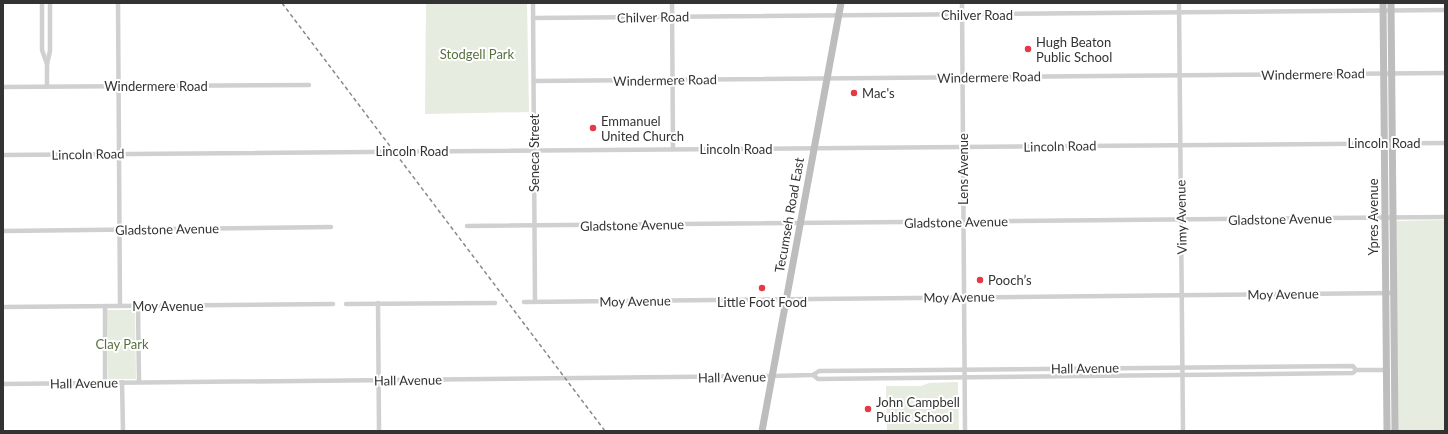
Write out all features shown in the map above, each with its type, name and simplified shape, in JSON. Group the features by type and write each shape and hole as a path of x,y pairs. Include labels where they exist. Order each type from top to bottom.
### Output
{"main road":[{"name":"Tecumseh Road East","path":"762,431 841,3"},
{"name":"Ypres Avenue","path":"1382,3 1387,431"},
{"name":"Ypres Avenue","path":"1391,3 1395,431"}],"street":[{"path":"42,3 42,50 47,64"},
{"path":"47,87 47,64 50,51 50,3"},
{"path":"118,3 120,306"},
{"name":"Seneca Street","path":"533,3 535,302"},
{"path":"672,3 673,149"},
{"name":"Lens Avenue","path":"962,3 965,431"},
{"name":"Vimy Avenue","path":"1179,3 1183,431"},
{"name":"Chilver Road","path":"533,18 1445,10"},
{"name":"Windermere Road","path":"534,81 1445,73"},
{"name":"Windermere Road","path":"3,87 309,85"},
{"name":"Lincoln Road","path":"3,155 1384,142 1445,143"},
{"name":"Gladstone Avenue","path":"467,226 1445,217"},
{"name":"Gladstone Avenue","path":"3,230 331,227"},
{"name":"Moy Avenue","path":"524,302 1394,293"},
{"path":"378,303 379,431"},
{"path":"346,304 495,303"},
{"name":"Moy Avenue","path":"3,307 333,304"},
{"path":"105,306 105,383"},
{"path":"138,306 139,382"},
{"name":"Hall Avenue","path":"3,384 772,376 813,375 819,371 965,369 1353,366 1356,370"},
{"name":"Hall Avenue","path":"813,375 818,380 1353,373 1356,370 1394,370"},
{"path":"122,382 123,431"}],"green space":[{"name":"Stodgell Park","path":"426,3 527,3 529,112 425,114"},
{"path":"1445,220 1445,431 1398,431 1396,221"},
{"name":"Clay Park","path":"107,310 135,310 136,379 108,379"},
{"path":"957,382 959,431 887,431 886,386 921,386 929,383"}],"railway":[{"path":"282,3 605,431"}],"place":[{"name":"Hugh Beaton Public School","path":"1028,49"},
{"name":"Mac's","path":"854,93"},
{"name":"Emmanuel United Church","path":"593,128"},
{"name":"Pooch’s","path":"980,280"},
{"name":"Little Foot Food","path":"762,288"},
{"name":"John Campbell Public School","path":"868,409"}]}
